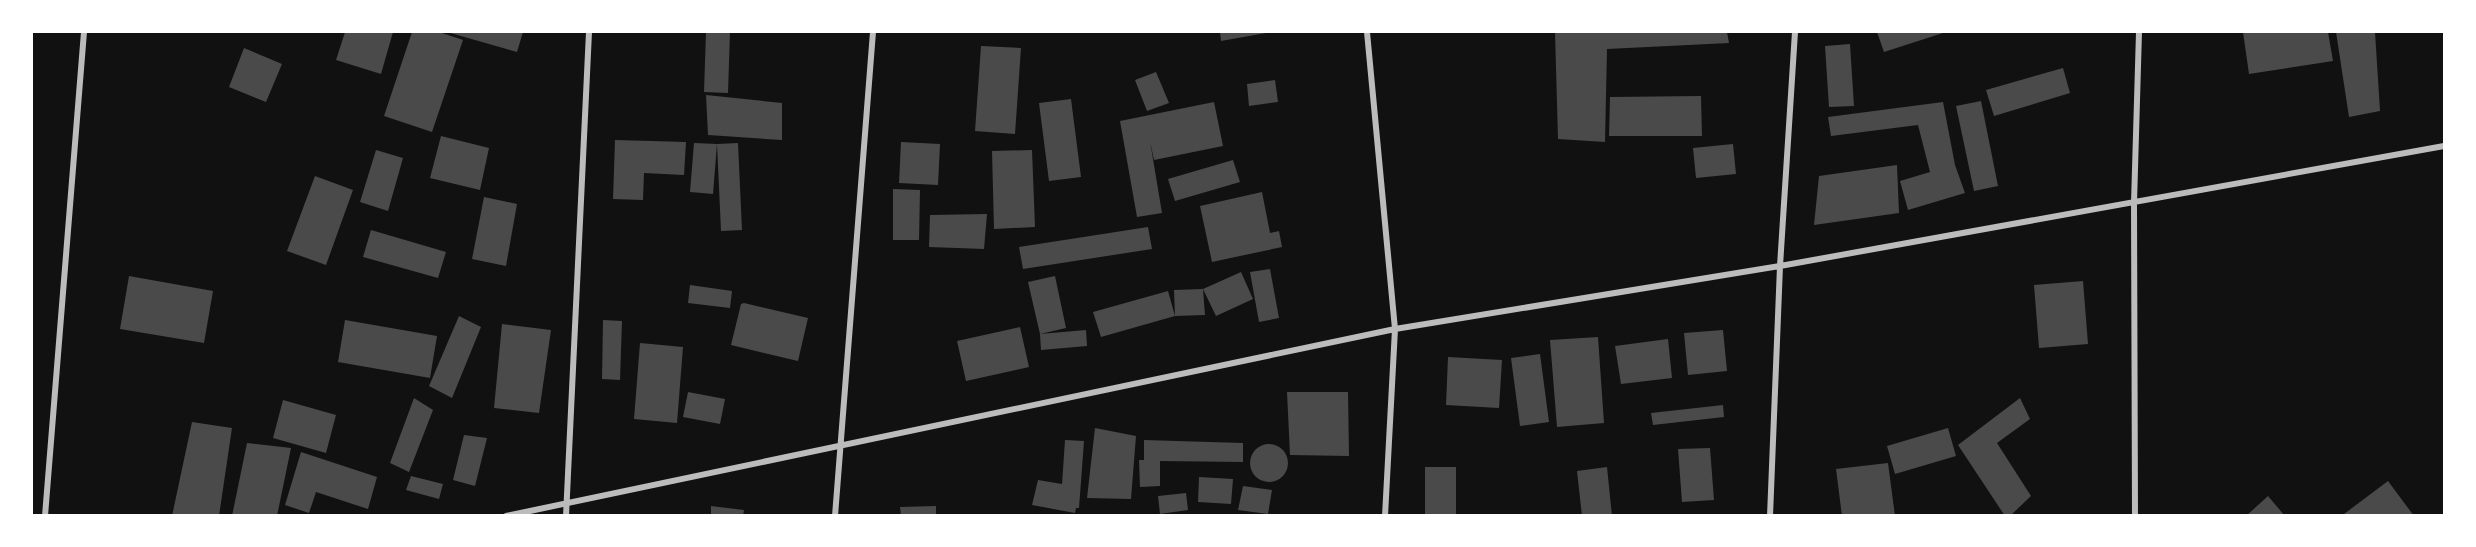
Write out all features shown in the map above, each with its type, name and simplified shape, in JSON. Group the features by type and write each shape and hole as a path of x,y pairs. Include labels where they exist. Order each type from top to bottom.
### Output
{"street":[{"path":"45,516 84,32"},
{"path":"566,516 588,32"},
{"path":"835,516 873,32"},
{"path":"1367,32 1395,329 1385,516"},
{"path":"1770,516 1780,266 1795,32"},
{"path":"2135,516 2134,203 2139,32"},
{"path":"506,516 1395,329 1780,266 2445,146"}],"building":[{"path":"345,32 393,32 381,74 336,60"},
{"path":"412,32 439,32 463,40 432,132 384,116"},
{"path":"447,32 523,32 517,52"},
{"path":"706,32 730,32 728,93 704,92"},
{"path":"1220,32 1266,32 1266,33 1221,41"},
{"path":"1555,32 1727,32 1729,43 1607,49 1605,142 1558,139"},
{"path":"1877,32 1946,32 1884,52"},
{"path":"2243,32 2328,32 2333,61 2249,74"},
{"path":"2336,32 2375,32 2380,111 2349,117"},
{"path":"1850,44 1854,106 1829,107 1825,46"},
{"path":"981,46 1021,48 1015,134 975,131"},
{"path":"244,48 282,64 266,102 229,87"},
{"path":"2063,68 2070,93 1994,116 1986,90"},
{"path":"1156,72 1169,103 1147,111 1135,80"},
{"path":"1275,80 1278,102 1249,106 1247,84"},
{"path":"706,95 782,103 782,140 708,135"},
{"path":"1701,96 1702,136 1609,136 1610,97"},
{"path":"1071,99 1081,177 1049,181 1039,103"},
{"path":"1981,101 1998,186 1974,191 1956,106"},
{"path":"1214,102 1223,146 1154,160 1150,141 1162,213 1137,217 1120,121"},
{"path":"1943,102 1955,165 1965,193 1908,210 1900,181 1930,172 1918,125 1831,136 1828,117"},
{"path":"441,136 489,148 480,190 430,178"},
{"path":"615,140 686,142 684,175 644,173 643,200 613,199"},
{"path":"901,142 940,144 938,185 899,183"},
{"path":"694,143 717,144 713,194 690,192"},
{"path":"738,143 742,230 721,231 717,144"},
{"path":"1733,144 1736,174 1696,178 1693,148"},
{"path":"376,150 403,158 388,211 360,202"},
{"path":"1032,150 1035,227 994,229 992,151"},
{"path":"1233,160 1240,182 1175,201 1168,179"},
{"path":"1897,165 1899,213 1814,225 1819,176"},
{"path":"315,176 353,190 326,265 287,251"},
{"path":"893,189 920,190 919,240 893,240"},
{"path":"1262,192 1270,233 1279,231 1282,247 1212,262 1200,206"},
{"path":"484,197 517,204 506,266 472,259"},
{"path":"987,214 984,249 929,247 930,215"},
{"path":"1148,227 1152,249 1023,269 1019,247"},
{"path":"371,230 446,252 438,278 363,257"},
{"path":"1270,269 1279,318 1259,322 1250,272"},
{"path":"1241,272 1253,299 1216,316 1203,289"},
{"path":"129,276 213,291 204,343 120,329"},
{"path":"1055,276 1066,328 1040,334 1028,282"},
{"path":"2083,281 2088,344 2039,348 2034,285"},
{"path":"690,285 732,291 730,308 688,303"},
{"path":"1203,289 1205,315 1175,316 1174,290"},
{"path":"1168,291 1175,316 1101,337 1093,312"},
{"path":"741,304 808,318 798,361 731,345"},
{"path":"459,316 481,327 452,398 429,386"},
{"path":"345,320 437,336 430,378 338,362"},
{"path":"603,320 622,321 620,380 602,379"},
{"path":"502,324 551,330 539,413 494,408"},
{"path":"1020,327 1029,367 966,381 957,341"},
{"path":"1086,330 1087,346 1041,350 1040,334"},
{"path":"1723,330 1727,371 1688,375 1684,333"},
{"path":"1598,337 1604,423 1557,427 1550,340"},
{"path":"1668,339 1672,378 1621,384 1615,346"},
{"path":"640,343 683,347 677,423 634,419"},
{"path":"1540,354 1549,422 1520,426 1511,358"},
{"path":"1448,357 1502,360 1499,408 1446,405"},
{"path":"688,392 725,399 720,424 683,417"},
{"path":"1287,392 1348,392 1349,456 1290,455"},
{"path":"414,398 433,410 409,472 390,463"},
{"path":"2020,398 2030,419 1997,443 2031,496 2010,516 2005,516 1958,445"},
{"path":"283,400 336,415 326,453 273,438"},
{"path":"1723,405 1724,417 1653,425 1651,413"},
{"path":"192,422 232,428 219,516 172,516"},
{"path":"1095,428 1136,436 1131,499 1087,498"},
{"path":"1948,428 1956,456 1895,474 1887,446"},
{"path":"464,435 487,438 475,486 453,480"},
{"path":"1065,440 1084,441 1079,508 1076,508 1075,513 1032,505 1038,480 1062,484"},
{"path":"1144,440 1243,443 1243,462 1160,461 1160,486 1140,487 1139,460 1144,460"},
{"path":"247,443 291,448 277,516 232,516"},
{"path":"1269,444 1283,449 1288,463 1283,477 1269,482 1255,477 1250,463 1255,449"},
{"path":"1710,448 1714,500 1682,502 1678,449"},
{"path":"301,452 377,477 368,509 316,492 309,513 285,505"},
{"path":"1888,463 1895,516 1842,516 1836,469"},
{"path":"1425,467 1456,467 1456,516 1425,516"},
{"path":"1607,467 1612,516 1582,516 1577,471"},
{"path":"411,476 443,484 439,499 406,490"},
{"path":"1199,477 1233,479 1231,504 1198,502"},
{"path":"2388,481 2414,516 2346,516 2344,514"},
{"path":"1243,486 1272,490 1268,514 1238,510"},
{"path":"1186,493 1188,510 1160,514 1158,496"},
{"path":"2268,496 2285,516 2246,516"},
{"path":"711,506 744,510 743,516 711,516"},
{"path":"936,506 936,516 901,516 900,507"}]}
